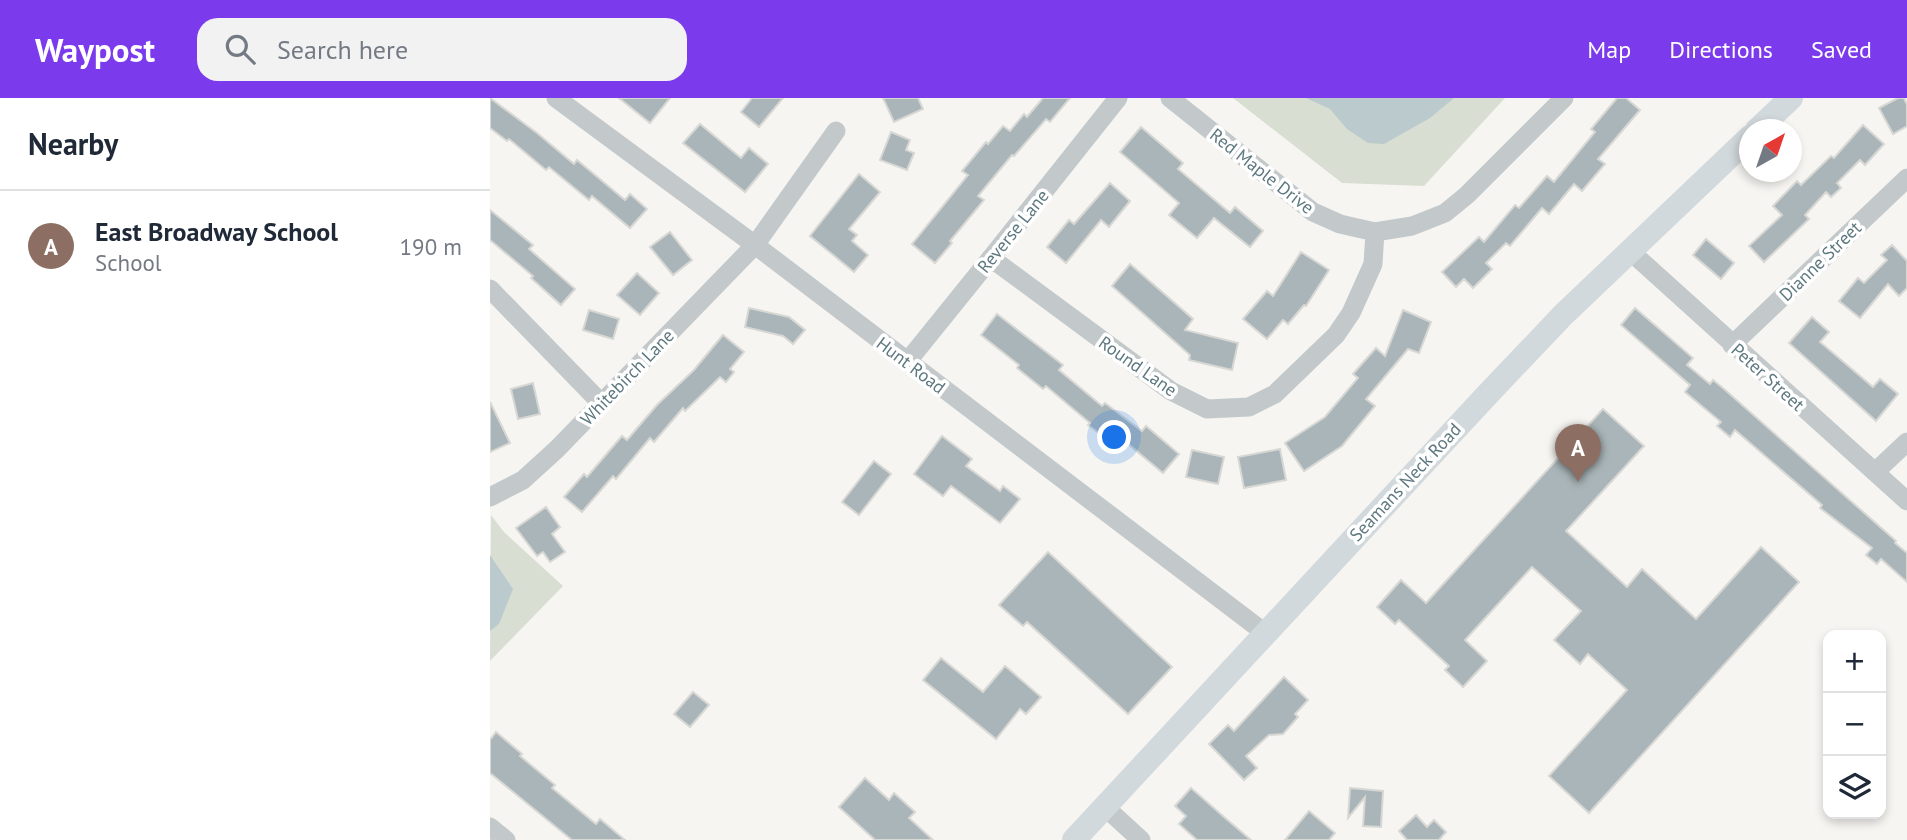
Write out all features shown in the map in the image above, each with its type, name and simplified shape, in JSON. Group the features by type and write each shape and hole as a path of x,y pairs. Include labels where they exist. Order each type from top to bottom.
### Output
{"main road":[{"path":"1768,119 1790,98"},
{"name":"Seamans Neck Road","path":"1074,840 1487,394 1563,315 1739,147"}],"street":[{"name":"Reverse Lane","path":"907,362 1118,98"},
{"name":"Red Maple Drive","path":"1170,98 1313,212 1340,224 1375,232 1412,226 1445,213 1467,195 1564,98"},
{"name":"Hunt Road","path":"561,99 1265,633"},
{"name":"Whitebirch Lane","path":"490,497 523,480 557,449 755,245 836,131"},
{"name":"Dianne Street","path":"1732,345 1907,178"},
{"name":"Round Lane","path":"991,258 1171,391 1207,409 1250,407 1275,394 1336,335 1351,313 1373,264 1375,232"},
{"name":"Peter Street","path":"1630,251 1907,501"},
{"path":"490,289 601,403"},
{"path":"1875,472 1907,442"},
{"path":"1104,807 1141,840"},
{"path":"490,827 506,840"}],"shaded area":[{"path":"1233,98 1505,98 1424,186 1342,183"},
{"path":"1306,98 1454,98 1430,118 1384,144 1368,143 1347,129 1330,109"},
{"path":"491,515 504,532 563,586 490,661"},
{"path":"490,555 513,589 499,624 490,631"}],"building":[{"path":"490,98 574,164 577,160 625,200 630,194 647,209 630,228 592,196 589,200 549,167 546,170 509,139 507,141 490,128"},
{"path":"619,98 670,98 650,123"},
{"path":"752,98 783,98 759,127 741,112"},
{"path":"883,98 918,98 923,109 894,122"},
{"path":"1043,98 1070,98 1050,122 1046,119 1014,156 1012,155 978,196 984,200 935,263 912,244 968,175 962,171 986,142 988,144 1003,126 1010,131 1024,114 1027,117"},
{"path":"1617,98 1626,98 1640,110 1598,159 1605,164 1582,191 1574,184 1549,214 1542,208 1510,246 1506,243 1486,263 1492,269 1473,288 1464,279 1456,287 1442,272 1479,237 1484,242 1515,205 1519,208 1547,176 1554,182 1595,132 1591,129"},
{"path":"1898,98 1904,98 1907,105 1907,126 1893,134 1879,108"},
{"path":"700,124 741,158 749,148 768,164 745,192 683,143"},
{"path":"1863,125 1884,144 1865,165 1860,160 1837,183 1841,188 1831,197 1826,192 1805,215 1809,219 1764,262 1749,246 1782,215 1773,206 1796,182 1801,185 1831,156 1834,158"},
{"path":"1141,127 1183,163 1178,169 1230,213 1235,207 1263,231 1250,247 1214,218 1197,238 1169,215 1179,203 1120,152"},
{"path":"891,132 910,140 906,150 914,153 907,170 880,160"},
{"path":"859,174 880,192 849,229 857,235 852,241 868,255 854,272 810,236"},
{"path":"1110,183 1130,201 1109,227 1101,220 1066,263 1047,247 1069,220 1074,224"},
{"path":"490,210 533,245 529,249 575,289 561,305 531,278 533,276 490,240"},
{"path":"670,232 692,260 673,275 650,247"},
{"path":"1706,239 1734,263 1721,279 1693,255"},
{"path":"1892,245 1907,261 1907,288 1899,296 1888,284 1860,318 1839,301 1858,278 1864,283 1887,260 1881,255"},
{"path":"1301,252 1329,270 1306,306 1304,305 1288,324 1283,320 1267,339 1243,319 1267,291 1273,296"},
{"path":"1130,264 1193,319 1185,330 1238,343 1232,370 1189,360 1190,355 1112,286"},
{"path":"637,273 659,293 640,315 617,295"},
{"path":"749,308 789,317 805,330 793,344 783,336 745,327"},
{"path":"1635,308 1693,358 1687,365 1710,384 1713,380 1724,389 1896,541 1907,553 1907,582 1881,559 1877,564 1866,555 1872,548 1820,508 1822,505 1735,430 1730,437 1717,426 1721,422 1685,392 1690,385 1621,325"},
{"path":"589,310 619,319 613,339 583,330"},
{"path":"1403,310 1431,322 1419,353 1408,349 1366,399 1375,406 1342,446 1304,471 1285,443 1325,417 1358,378 1353,374 1376,348 1385,356"},
{"path":"997,314 1063,365 1059,370 1102,406 1105,403 1142,431 1146,426 1179,454 1163,473 1122,439 1116,446 1088,425 1090,423 1046,386 1043,389 1017,368 1019,365 981,335"},
{"path":"1812,317 1829,332 1820,342 1873,387 1880,379 1898,394 1876,421 1789,343"},
{"path":"723,335 744,352 730,369 734,372 726,382 720,377 685,411 683,408 654,442 650,438 616,479 613,476 582,512 564,497 584,474 587,477 622,436 627,440 657,405 694,370"},
{"path":"533,383 540,414 518,419 511,389"},
{"path":"490,402 510,443 490,452"},
{"path":"1603,409 1644,446 1566,531 1627,587 1642,569 1696,619 1761,547 1799,582 1589,813 1549,776 1627,690 1588,654 1580,664 1554,640 1581,611 1532,567 1465,640 1487,661 1463,687 1445,670 1449,666 1399,620 1395,624 1377,607 1401,580 1426,603"},
{"path":"942,436 972,459 966,466 1000,491 1003,486 1020,499 1000,523 951,486 943,496 914,474"},
{"path":"1280,449 1286,480 1244,488 1238,457"},
{"path":"1192,450 1224,457 1218,484 1186,477"},
{"path":"874,461 891,474 859,515 842,502"},
{"path":"546,507 560,527 552,534 565,552 550,562 543,552 537,556 516,528"},
{"path":"1048,552 1172,667 1128,714 1027,622 1023,626 999,605"},
{"path":"941,658 983,692 1005,666 1041,697 1026,714 1020,709 996,739 923,680"},
{"path":"1284,677 1308,700 1295,714 1298,717 1283,734 1269,735 1246,756 1257,768 1244,780 1209,744 1228,725 1234,731"},
{"path":"693,692 709,705 690,727 674,714"},
{"path":"496,732 555,785 552,788 596,824 600,819 625,840 572,840 490,773 490,740"},
{"path":"865,778 889,800 894,793 915,812 909,818 933,840 875,840 839,807"},
{"path":"1191,788 1251,840 1197,840 1179,824 1186,816 1175,806"},
{"path":"1350,788 1383,791 1381,827 1363,826 1365,797 1348,818"},
{"path":"1309,811 1335,833 1329,840 1285,840"},
{"path":"1416,815 1427,827 1434,820 1446,832 1439,840 1407,840 1399,831"}],"place":[{"name":"East Broadway School","path":"1578,482"}]}
